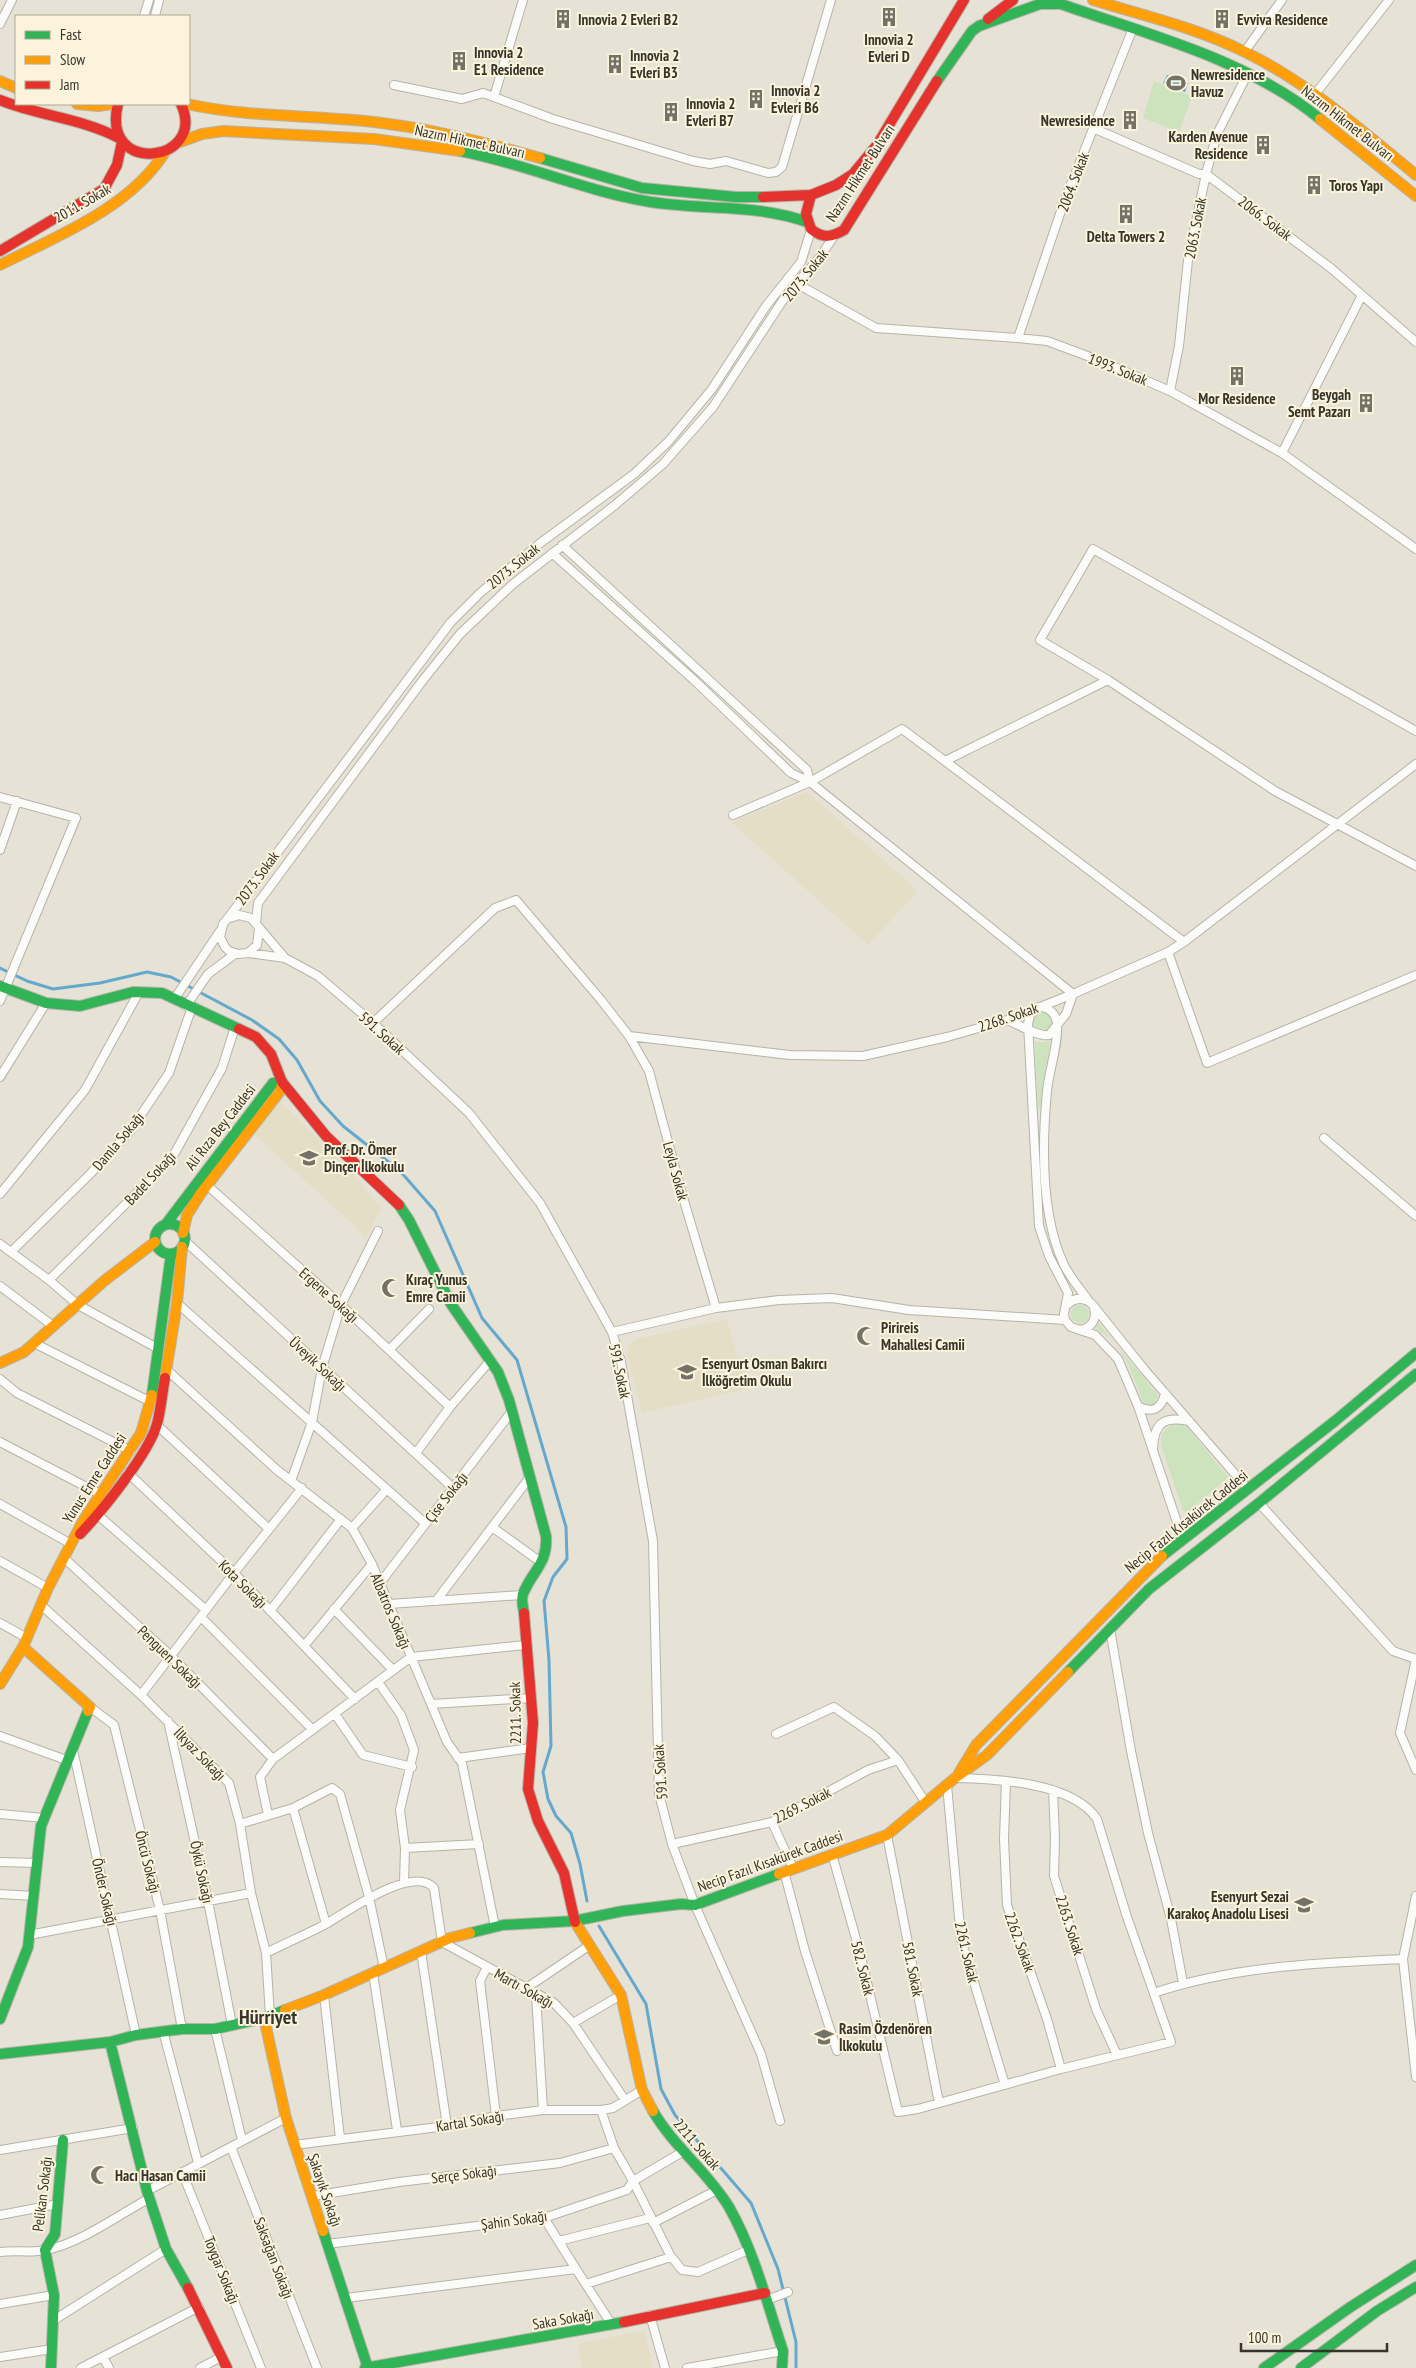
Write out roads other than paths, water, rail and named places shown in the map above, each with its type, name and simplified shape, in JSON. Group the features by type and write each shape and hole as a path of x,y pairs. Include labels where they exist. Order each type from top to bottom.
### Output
{"street":[{"path":"0,24 12,0"},
{"path":"144,15 149,0"},
{"path":"156,15 159,0"},
{"path":"494,97 522,0"},
{"path":"394,85 462,99 483,92 544,115 694,161 710,164 726,162 768,173 776,172 782,167 831,0"},
{"name":"Nazım Hikmet Bulvarı","path":"190,105 223,112 366,121 467,137 642,188 736,197 811,195 836,185 853,174 877,145 964,0"},
{"path":"979,26 1012,0"},
{"name":"Nazım Hikmet Bulvarı","path":"1093,0 1206,35 1245,51 1316,93 1416,175"},
{"path":"1245,51 1282,0"},
{"path":"1300,102 1316,93 1389,0"},
{"name":"Nazım Hikmet Bulvarı","path":"165,152 177,143 202,134 223,131 393,140 464,152 644,202 679,207 780,213 809,226 822,237 834,236 844,230 946,67 972,31 979,26 1040,4 1054,4 1084,11 1133,28 1194,50 1248,73 1300,102 1416,196"},
{"name":"2064. Sokak","path":"1018,338 1064,202 1133,28"},
{"name":"2063. Sokak","path":"1170,391 1179,346 1188,260 1206,174 1218,134 1248,73"},
{"path":"0,81 15,88"},
{"path":"0,100 15,105"},
{"path":"15,105 40,113 96,125 121,140 133,151 146,155 165,152"},
{"path":"88,105 105,105"},
{"path":"118,105 114,121 121,140"},
{"path":"177,143 185,123 182,105"},
{"name":"2066. Sokak","path":"1093,128 1150,151 1199,174 1206,174 1332,270 1416,342"},
{"name":"2011. Sokak","path":"0,251 72,210 104,189 117,165 121,140"},
{"name":"2011. Sokak","path":"0,265 110,205 151,174 165,152"},
{"path":"809,226 804,213 806,203 811,195"},
{"name":"2073. Sokak","path":"227,919 451,622 494,580 539,544 634,474 668,442 712,389 766,306 803,256 809,226"},
{"name":"2073. Sokak","path":"257,926 258,903 454,641 486,608 562,545 646,480 681,445 713,406 797,283 820,257 834,236"},
{"name":"1993. Sokak","path":"788,278 876,328 1018,338 1047,342 1101,361 1170,391 1282,453 1416,549"},
{"path":"1282,453 1362,295"},
{"path":"562,545 807,770 810,782"},
{"path":"1416,732 1093,549 1040,640 1108,680 1276,791 1338,826 1416,866"},
{"path":"552,553 694,680 791,773 810,782 1073,994 1068,1009 1058,1026 1045,1036 1007,1020"},
{"path":"945,761 1108,680"},
{"path":"733,815 810,782 902,729 1184,942"},
{"name":"2268. Sokak","path":"630,1036 790,1055 863,1056 947,1037 1007,1020 1073,994 1168,952 1184,942 1338,826 1416,764"},
{"path":"0,797 76,818 0,1001"},
{"path":"0,850 17,801"},
{"path":"373,1023 495,908 516,900 630,1036"},
{"path":"176,996 227,919 239,915 251,918 285,958"},
{"path":"248,953 257,945 257,926"},
{"path":"220,930 220,936 225,948 235,954"},
{"path":"1168,952 1208,1062 1416,975"},
{"path":"189,1004 198,986 208,974 235,954 248,953 285,958"},
{"name":"591. Sokak","path":"285,958 318,976 373,1023 469,1114 540,1203 612,1332 620,1362 653,1541 659,1794 672,1844 695,1905 761,2054 780,2121"},
{"path":"5,986 46,1003 80,1006 140,992 162,993 176,996 256,1037 271,1054 282,1082 326,1136 397,1202 451,1304 498,1372 512,1410 546,1536 547,1549 542,1564 522,1595 388,1604"},
{"path":"0,1194 85,1090 140,992"},
{"path":"0,1077 46,1003"},
{"name":"Damla Sokağı","path":"10,1252 90,1174 131,1130 169,1073 189,1004"},
{"path":"1068,1304 1068,1293 1049,1256 1039,1226 1029,1028 1030,1015 1039,1007 1045,1007 1052,1012 1058,1026 1047,1090 1045,1162 1049,1215 1065,1267 1090,1302 1259,1503 1393,1651 1416,1659 1400,1733 1416,1770"},
{"name":"Badel Sokağı","path":"49,1280 172,1158 222,1068 235,1027"},
{"name":"Leyla Sokak","path":"630,1036 648,1070 716,1308"},
{"name":"Ali Rıza Bey Caddesi","path":"166,1224 272,1083 282,1082 281,1090 187,1215 183,1240"},
{"path":"1324,1138 1416,1216"},
{"name":"Ergene Sokağı","path":"207,1186 341,1305 450,1407"},
{"path":"1,1362 24,1352 104,1281 155,1242 157,1231 166,1224 176,1225 183,1240 170,1254 162,1252 155,1242"},
{"path":"291,1481 312,1422 322,1368 341,1305 378,1231"},
{"name":"Yunus Emre Caddesi","path":"71,1544 98,1515 143,1452 157,1425 177,1303 183,1240"},
{"name":"Üveyik Sokağı","path":"183,1240 453,1488"},
{"path":"0,1244 49,1280 78,1305 157,1348"},
{"name":"Yunus Emre Caddesi","path":"71,1544 100,1494 141,1434 151,1402 170,1254"},
{"path":"0,1286 53,1326"},
{"path":"612,1332 716,1308 779,1300 832,1298 909,1310 1065,1320 1076,1330 1095,1335 1118,1358 1138,1406 1183,1540"},
{"path":"1065,1320 1065,1309 1068,1304 1077,1298 1090,1302 1096,1314 1093,1323 1085,1329 1076,1330"},
{"path":"177,1303 425,1523"},
{"path":"389,1350 429,1309"},
{"path":"34,1343 151,1402"},
{"name":"Necip Fazıl Kısakürek Caddesi","path":"956,1778 983,1738 1129,1588 1183,1540 1335,1421 1416,1353"},
{"path":"416,1452 450,1407 490,1361"},
{"name":"Albatros Sokağı","path":"167,1370 291,1481 352,1528 372,1564 447,1742 462,1763 495,1927"},
{"name":"Necip Fazıl Kısakürek Caddesi","path":"0,2054 110,2042 136,2034 182,2029 215,2029 267,2017 324,1995 442,1942 495,1927 574,1921 623,1911 681,1904 695,1905 887,1835 947,1785 987,1755 1149,1589 1259,1503 1416,1374"},
{"path":"0,1379 17,1393 131,1451"},
{"path":"1138,1406 1147,1411 1155,1410 1163,1403 1165,1393"},
{"name":"Çise Sokağı","path":"380,1583 512,1410"},
{"path":"1153,1452 1155,1433 1158,1427 1171,1419 1189,1421"},
{"path":"157,1425 269,1529"},
{"path":"0,1442 100,1494"},
{"name":"Kota Sokağı","path":"128,1473 234,1572 355,1699"},
{"path":"436,1601 530,1477"},
{"path":"141,1694 172,1656 234,1572 302,1488"},
{"path":"352,1528 388,1489"},
{"path":"0,1504 71,1544 48,1588 25,1643 0,1683"},
{"path":"98,1515 203,1613 312,1729"},
{"path":"270,1611 341,1519"},
{"path":"492,1527 542,1564"},
{"name":"Penguen Sokağı","path":"64,1558 172,1656 273,1759"},
{"path":"0,1561 48,1588"},
{"path":"304,1646 372,1564"},
{"name":"2211. Sokak","path":"522,1595 525,1645 532,1698 528,1789 538,1821 564,1873 571,1899 574,1921 621,1995 642,2090 663,2128 717,2190 728,2206 769,2297 783,2351 782,2368"},
{"name":"İlkyaz Sokağı","path":"41,1605 141,1694 229,1783 240,1824 251,1893 266,1953 267,2017"},
{"path":"334,1609 393,1670"},
{"path":"0,1623 25,1643 90,1707 44,1818 28,1947 0,2019"},
{"path":"1110,1629 1148,1833 1171,1919 1183,1983"},
{"path":"268,1815 260,1777 273,1759 411,1657 525,1645"},
{"path":"378,1682 401,1715 414,1750 412,1767 400,1810 405,1848 404,1883"},
{"path":"431,1704 532,1698"},
{"name":"Öncü Sokağı","path":"90,1707 114,1725 160,1910 182,2029"},
{"path":"776,1734 834,1707 875,1736 898,1760 926,1802"},
{"path":"335,1714 363,1755 412,1767"},
{"name":"Öykü Sokağı","path":"168,1720 208,1901 232,2025"},
{"path":"0,1736 69,1760"},
{"path":"458,1758 531,1748"},
{"name":"Önder Sokağı","path":"73,1750 136,2034"},
{"name":"2269. Sokak","path":"672,1844 772,1822 868,1770 898,1760"},
{"path":"939,2103 1117,2054 1171,2042 1097,1819 1089,1808 1076,1798 1052,1790 1006,1781 956,1778"},
{"name":"2262. Sokak","path":"1006,1781 1004,1839 1007,1905 1047,2019 1061,2069"},
{"name":"2261. Sokak","path":"947,1785 961,1938 1004,2085"},
{"path":"240,1824 293,1808 332,1788 340,1794 369,1898 384,1968"},
{"name":"2263. Sokak","path":"1052,1790 1055,1838 1054,1876 1096,2009 1117,2054"},
{"path":"293,1808 326,1924"},
{"path":"0,1814 44,1818"},
{"path":"772,1822 788,1870 805,1951 837,2052"},
{"name":"581. Sokak","path":"887,1835 939,2103"},
{"path":"405,1848 479,1844"},
{"name":"582. Sokak","path":"832,1854 860,1953 898,2112 939,2103"},
{"path":"0,1862 37,1863"},
{"path":"266,1953 326,1924 369,1898 404,1883 424,1881 434,1888 442,1942"},
{"path":"29,1935 251,1893"},
{"path":"0,1894 34,1896"},
{"path":"1416,1896 1403,1958 1416,2077"},
{"name":"Martı Sokağı","path":"442,1942 536,1995 554,2003 573,2023 625,2100"},
{"path":"525,1988 590,1946"},
{"path":"421,1951 447,2126"},
{"path":"1154,1993 1183,1983 1300,1964 1403,1958"},
{"path":"487,1968 480,1981 496,2116"},
{"path":"373,1973 397,2130"},
{"path":"324,1995 340,2138"},
{"path":"536,1995 543,2110"},
{"path":"573,2023 621,1995"},
{"name":"Şakayık Sokağı","path":"267,2017 286,2118 346,2298 366,2368"},
{"path":"215,2029 242,2140"},
{"path":"163,2031 198,2163"},
{"path":"110,2042 133,2128 148,2195 166,2249 198,2308 227,2368"},
{"name":"Kartal Sokağı","path":"294,2145 397,2130 447,2126 496,2116 543,2110 602,2110 613,2108 642,2090"},
{"path":"602,2110 614,2148 633,2180 671,2257 682,2270 698,2272 748,2250"},
{"path":"0,2252 45,2250 68,2243 148,2195 182,2172 286,2118"},
{"path":"0,2150 133,2128"},
{"name":"Pelikan Sokağı","path":"51,2368 54,2296 45,2250 55,2234 63,2140"},
{"name":"Saksağan Sokağı","path":"231,2147 317,2368"},
{"name":"Serçe Sokağı","path":"313,2196 399,2182 560,2162 614,2148"},
{"name":"Şahin Sokağı","path":"327,2244 544,2218 627,2190 633,2180 684,2151"},
{"name":"Toygar Sokağı","path":"182,2172 261,2368"},
{"path":"559,2242 652,2221 717,2190"},
{"path":"0,2215 58,2204"},
{"path":"544,2218 612,2325"},
{"path":"54,2320 166,2249"},
{"path":"586,2284 671,2257"},
{"path":"1264,2368 1348,2308 1416,2266"},
{"path":"346,2298 576,2268"},
{"path":"1301,2368 1377,2311 1416,2287"},
{"path":"769,2297 788,2292"},
{"path":"0,2304 54,2296"},
{"name":"Saka Sokağı","path":"366,2368 612,2325 650,2315 769,2297"},
{"path":"81,2368 198,2308"},
{"path":"650,2315 665,2368"},
{"path":"0,2356 52,2349"},
{"path":"687,2368 783,2351"},
{"path":"103,2357 109,2368"},
{"path":"200,2368 221,2357"}],"water":[{"name":"Newresidence Havuz","path":"1167,75 1188,83 1185,92 1163,83"}],"waterway":[{"path":"0,968 27,981 53,989 100,983 147,972 171,977 252,1020 279,1039 297,1060 320,1101 343,1126 400,1171 435,1211 482,1318 517,1360 566,1527 567,1559 553,1577 544,1601 549,1660 551,1746 543,1772 548,1799 556,1816 571,1833 580,1864 587,1901"},
{"path":"599,1926 646,2004 661,2089 675,2115 751,2203 778,2269 796,2342 796,2368"}],"place":[{"name":"Innovia 2 Evleri D","path":"889,17"},
{"name":"Innovia 2 Evleri B2","path":"563,19"},
{"name":"Evviva Residence","path":"1222,19"},
{"name":"Innovia 2 E1 Residence","path":"459,61"},
{"name":"Innovia 2 Evleri B3","path":"615,64"},
{"name":"Newresidence Havuz","path":"1176,83"},
{"name":"Innovia 2 Evleri B6","path":"756,99"},
{"name":"Innovia 2 Evleri B7","path":"671,112"},
{"name":"Newresidence","path":"1130,120"},
{"name":"Karden Avenue Residence","path":"1263,145"},
{"name":"Toros Yapı","path":"1314,185"},
{"name":"Delta Towers 2","path":"1126,214"},
{"name":"Mor Residence","path":"1237,376"},
{"name":"Beygah Semt Pazarı","path":"1366,403"},
{"name":"Prof. Dr. Ömer Dinçer İlkokulu","path":"309,1158"},
{"name":"Kıraç Yunus Emre Camii","path":"391,1288"},
{"name":"Pirireis Mahallesi Camii","path":"866,1336"},
{"name":"Esenyurt Osman Bakırcı İlköğretim Okulu","path":"687,1372"},
{"name":"Esenyurt Sezai Karakoç Anadolu Lisesi","path":"1304,1905"},
{"name":"Rasim Özdenören İlkokulu","path":"824,2037"},
{"name":"Hacı Hasan Camii","path":"100,2175"}],"district":[{"name":"Hürriyet","path":"268,2017"}]}
